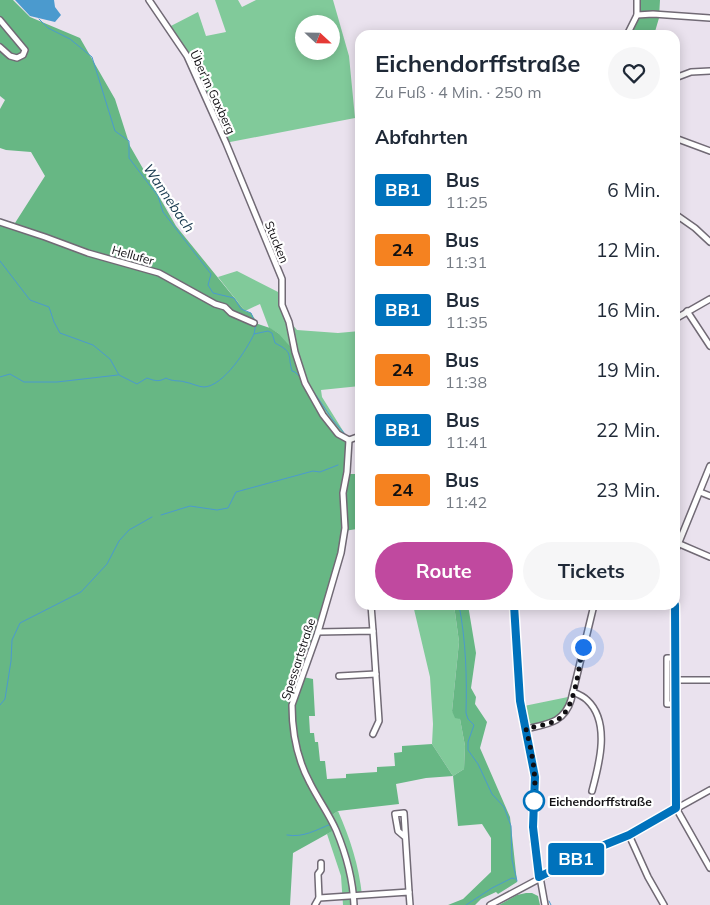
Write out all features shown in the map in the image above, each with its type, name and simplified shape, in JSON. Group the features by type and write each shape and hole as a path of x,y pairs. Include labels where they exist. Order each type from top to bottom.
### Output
{"street":[{"name":"Über'm Gaxberg","path":"149,0 187,56 226,143"},
{"path":"630,30 637,15 637,0"},
{"path":"637,15 652,14 710,18"},
{"path":"0,20 25,50 23,55 18,58 10,56 0,46"},
{"path":"680,76 691,72 710,71"},
{"path":"680,140 710,152"},
{"name":"Stucken","path":"226,143 282,279 282,305 289,322 295,352 305,383 323,415 338,434 349,440"},
{"path":"680,219 695,228 710,242"},
{"name":"Hellufer","path":"0,222 45,236 88,253 159,273 215,304 225,307 231,313 243,316 254,323"},
{"path":"680,316 710,299"},
{"path":"687,311 710,346"},
{"path":"349,440 355,438"},
{"name":"Spessartstraße","path":"349,440 347,472 343,493 345,528 341,553 318,632 292,705 293,734 306,776 336,829 351,875 354,905"},
{"path":"680,535 710,466"},
{"path":"700,492 710,496"},
{"path":"680,543 710,557"},
{"path":"371,610 378,722 373,734"},
{"path":"514,610 519,689 535,777 533,827 539,877 545,905"},
{"path":"526,729 552,722 562,716 569,706 593,610"},
{"path":"675,610 676,808 710,868"},
{"path":"318,632 373,631"},
{"path":"675,658 667,658 667,704 675,704"},
{"path":"339,676 376,674"},
{"path":"675,680 710,680"},
{"path":"573,692 586,699 594,708 598,721 601,757 592,792"},
{"path":"490,905 539,877 597,848 629,835 710,790"},
{"path":"629,835 648,877 664,905"},
{"path":"405,837 410,905"},
{"path":"315,905 320,898 318,874 321,870 321,863"},
{"path":"320,898 409,892"}],"green space":[{"path":"0,0 13,0 30,17 80,38 115,99 130,146 176,226 245,311 251,313 258,324 278,333 295,352 305,383 323,415 349,440 345,474 355,474 355,529 344,531 341,553 303,677 313,679 315,716 309,716 310,733 314,733 315,742 318,742 320,761 325,761 327,779 346,778 346,774 377,772 377,767 395,766 394,753 402,752 402,746 432,744 453,776 426,778 396,784 399,804 338,811 329,817 336,829 293,853 290,905 0,905 0,219 15,223 45,176 31,152 0,148 0,109 5,100 0,96"},
{"path":"215,0 238,0 242,7 256,0 333,0 337,15 295,15 295,60 340,60 340,24 349,56 355,118 225,143 186,56 167,28 198,12 206,36 226,32"},
{"path":"637,0 660,0 659,18 655,30 633,30 637,22"},
{"path":"237,271 282,294 286,313 297,330 338,333 355,331 355,387 321,390 322,397 345,434 340,432 305,383 278,333 269,328 260,304 245,311 218,277"},
{"path":"414,610 455,610 459,642 452,711 460,719 465,746 464,769 453,776 432,744 433,724 430,677"},
{"path":"455,610 469,610 476,653 471,688 476,697 475,704 487,722 480,748 510,817 517,882 498,894 496,892 481,899 475,905 448,905 463,899 491,872 491,838 482,824 458,826 453,776 464,769 465,746 460,719 455,718 452,711 459,642"},
{"path":"568,697 564,708 557,717 537,724 528,722 524,706"},
{"path":"338,811 353,852 361,884 362,895 354,896 354,905 343,905 341,876 327,834 335,829 329,817"},
{"path":"526,893 538,896 540,905 499,905 517,895"}],"water":[{"path":"15,0 54,0 55,7 61,15 55,22 30,16"}],"waterway":[{"name":"Wannebach","path":"39,19 48,28 70,39 92,57 115,131 129,141 129,158 158,196 163,212 211,274 208,285 213,293 234,298 241,309 251,313 254,320"},
{"path":"0,261 30,300 49,307 60,333 93,345 110,359 119,375 137,384 147,378 157,381 166,378 202,387 212,385 234,366 254,334"},
{"name":"Wannebach","path":"256,324 254,334 268,331 272,333 275,343 289,354 292,371 301,378"},
{"path":"0,377 10,374 24,382 57,382 118,375"},
{"name":"Wannebach","path":"311,388 345,434"},
{"path":"161,515 190,506 217,510 228,508 236,492 313,471 320,472 338,465"},
{"path":"0,705 5,699 12,640 20,623 81,592 107,564 119,541 129,530 152,517"},
{"name":"Wannebach","path":"460,610 466,659 466,713 468,719 474,725 468,742 468,750 478,764 492,794 504,807 511,826 512,860 517,881"},
{"path":"287,835 304,834 331,824"},
{"path":"466,905 492,888 512,878 515,879"},
{"name":"Wannebach","path":"549,901 551,905"}],"bus line":[{"name":"BB1","path":"515,610 520,701 533,759 535,777 533,838 539,877 597,848 629,835 676,808 675,610"}],"place":[{"name":"Eichendorffstraße","path":"534,801"}],"route":[{"path":"534,801 534,766 526,729 557,720 566,712 572,700 583,647"}]}
